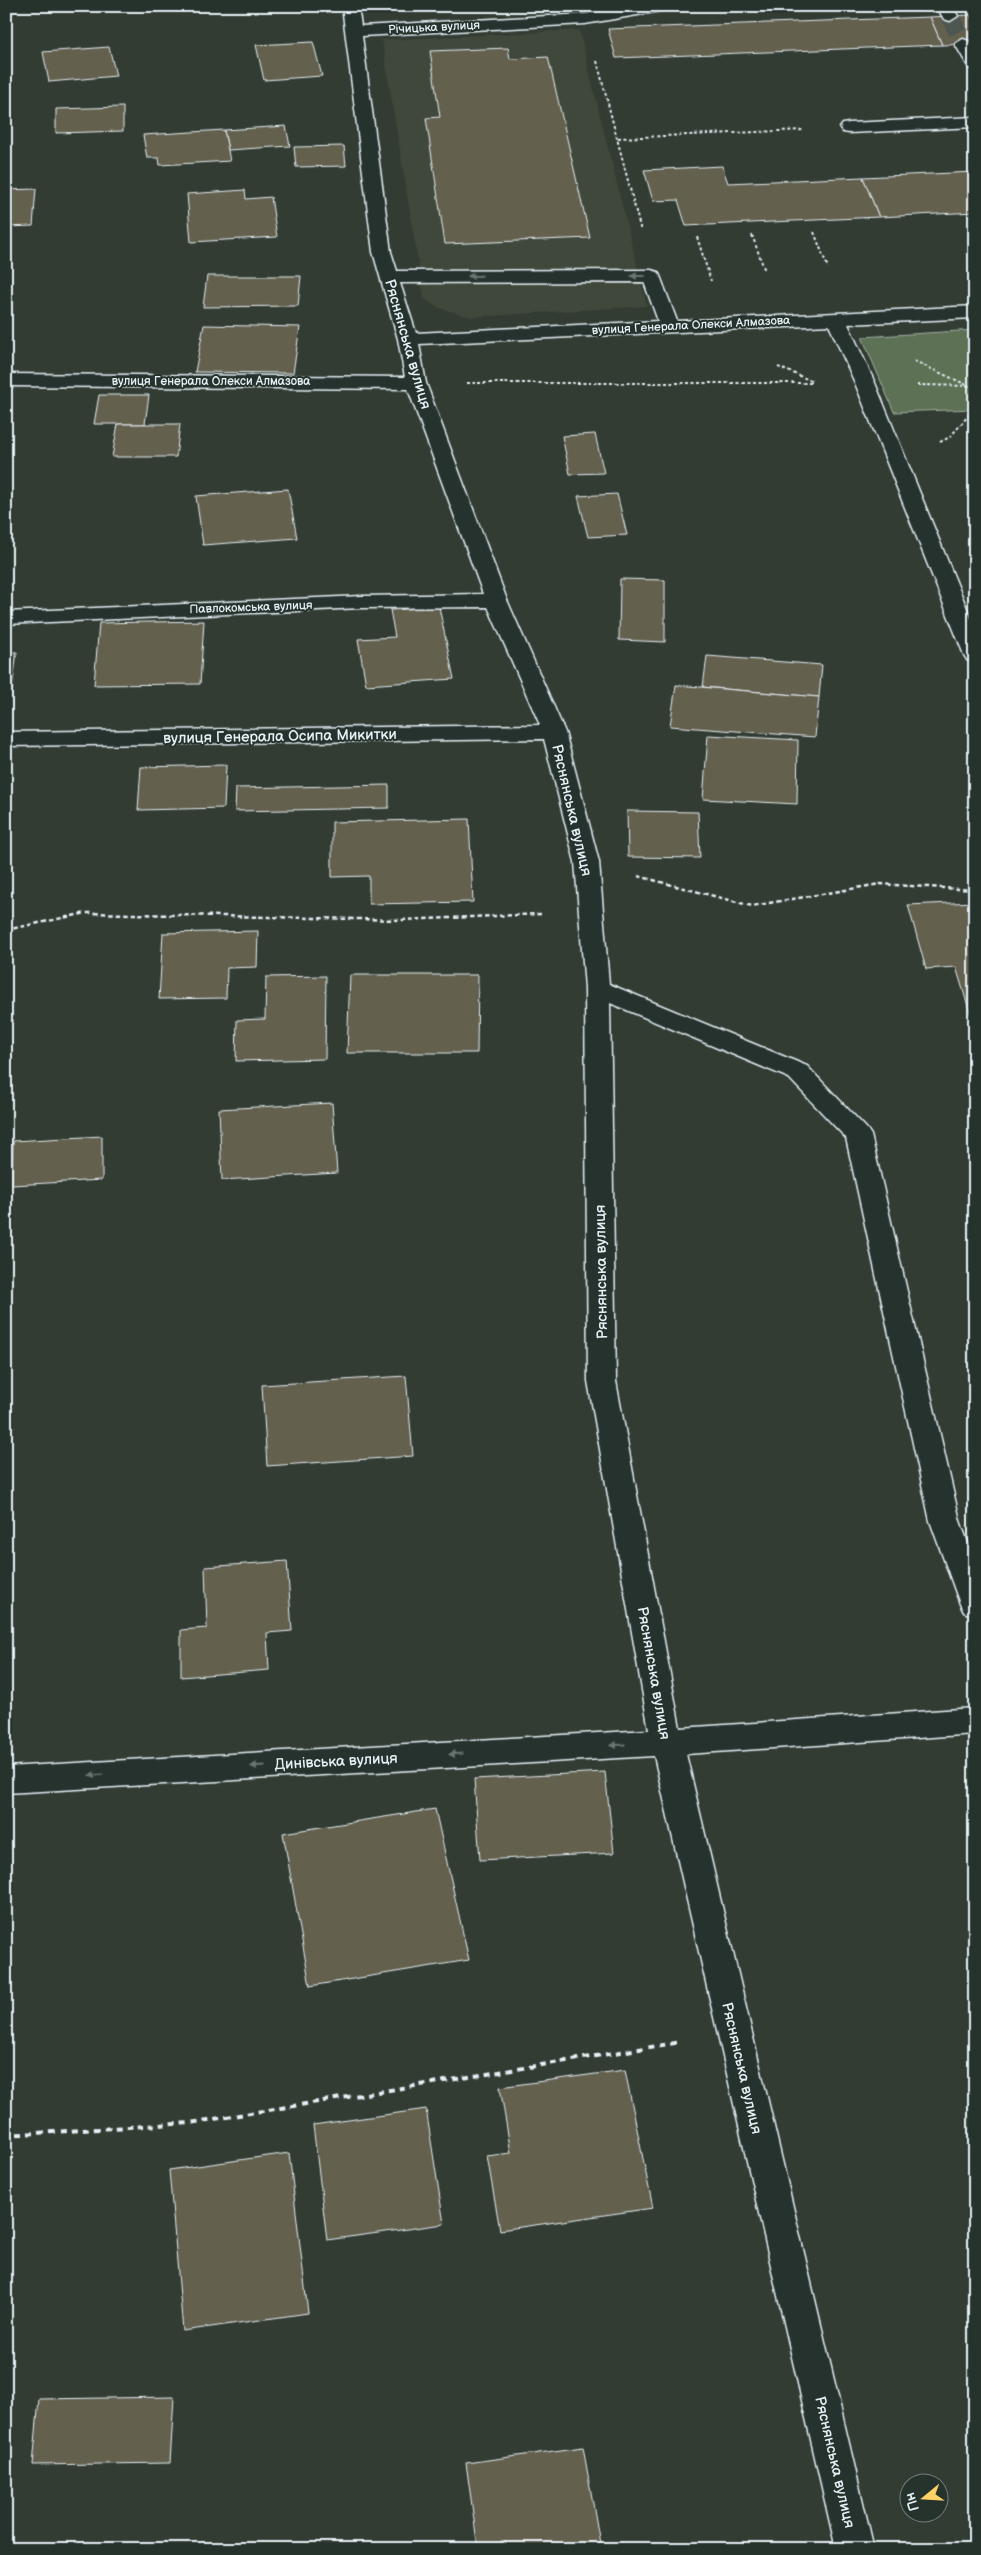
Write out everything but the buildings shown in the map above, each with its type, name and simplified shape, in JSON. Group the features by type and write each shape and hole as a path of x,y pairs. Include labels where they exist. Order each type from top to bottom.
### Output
{"street":[{"name":"Ряснянська вулиця","path":"350,6 355,31 381,245 408,339 416,383 496,600 554,732 587,862 597,988 602,1381 666,1742 855,2549"},
{"name":"Річицька вулиця","path":"355,31 585,19 661,6"},
{"path":"849,128 975,122"},
{"path":"389,278 651,276 668,325"},
{"name":"вулиця Генерала Олекси Алмазова","path":"408,339 668,325 975,312"},
{"path":"836,318 865,383 975,655"},
{"name":"вулиця Генерала Олекси Алмазова","path":"6,380 416,383"},
{"name":"Павлокомська вулиця","path":"6,618 362,602 496,600"},
{"name":"вулиця Генерала Осипа Микитки","path":"6,739 554,732"},
{"path":"597,988 798,1072 858,1135 945,1521 975,1604"},
{"name":"Динівська вулиця","path":"6,1780 666,1742 975,1721"}],"path":[{"path":"585,19 618,138 651,276"},
{"path":"618,138 849,128"},
{"path":"814,232 828,268"},
{"path":"752,235 765,271"},
{"path":"909,358 969,386"},
{"path":"416,383 865,383"},
{"path":"587,862 752,906 880,884 975,890"},
{"path":"6,930 86,913 402,920 591,912"},
{"path":"6,2135 190,2123 733,2034"}],"shaded area":[{"path":"579,30 647,306 470,317 439,308 424,299 382,40"}],"green space":[{"path":"975,330 975,409 894,412 862,337"}],"tunnel":[{"path":"950,16 963,44"}]}
